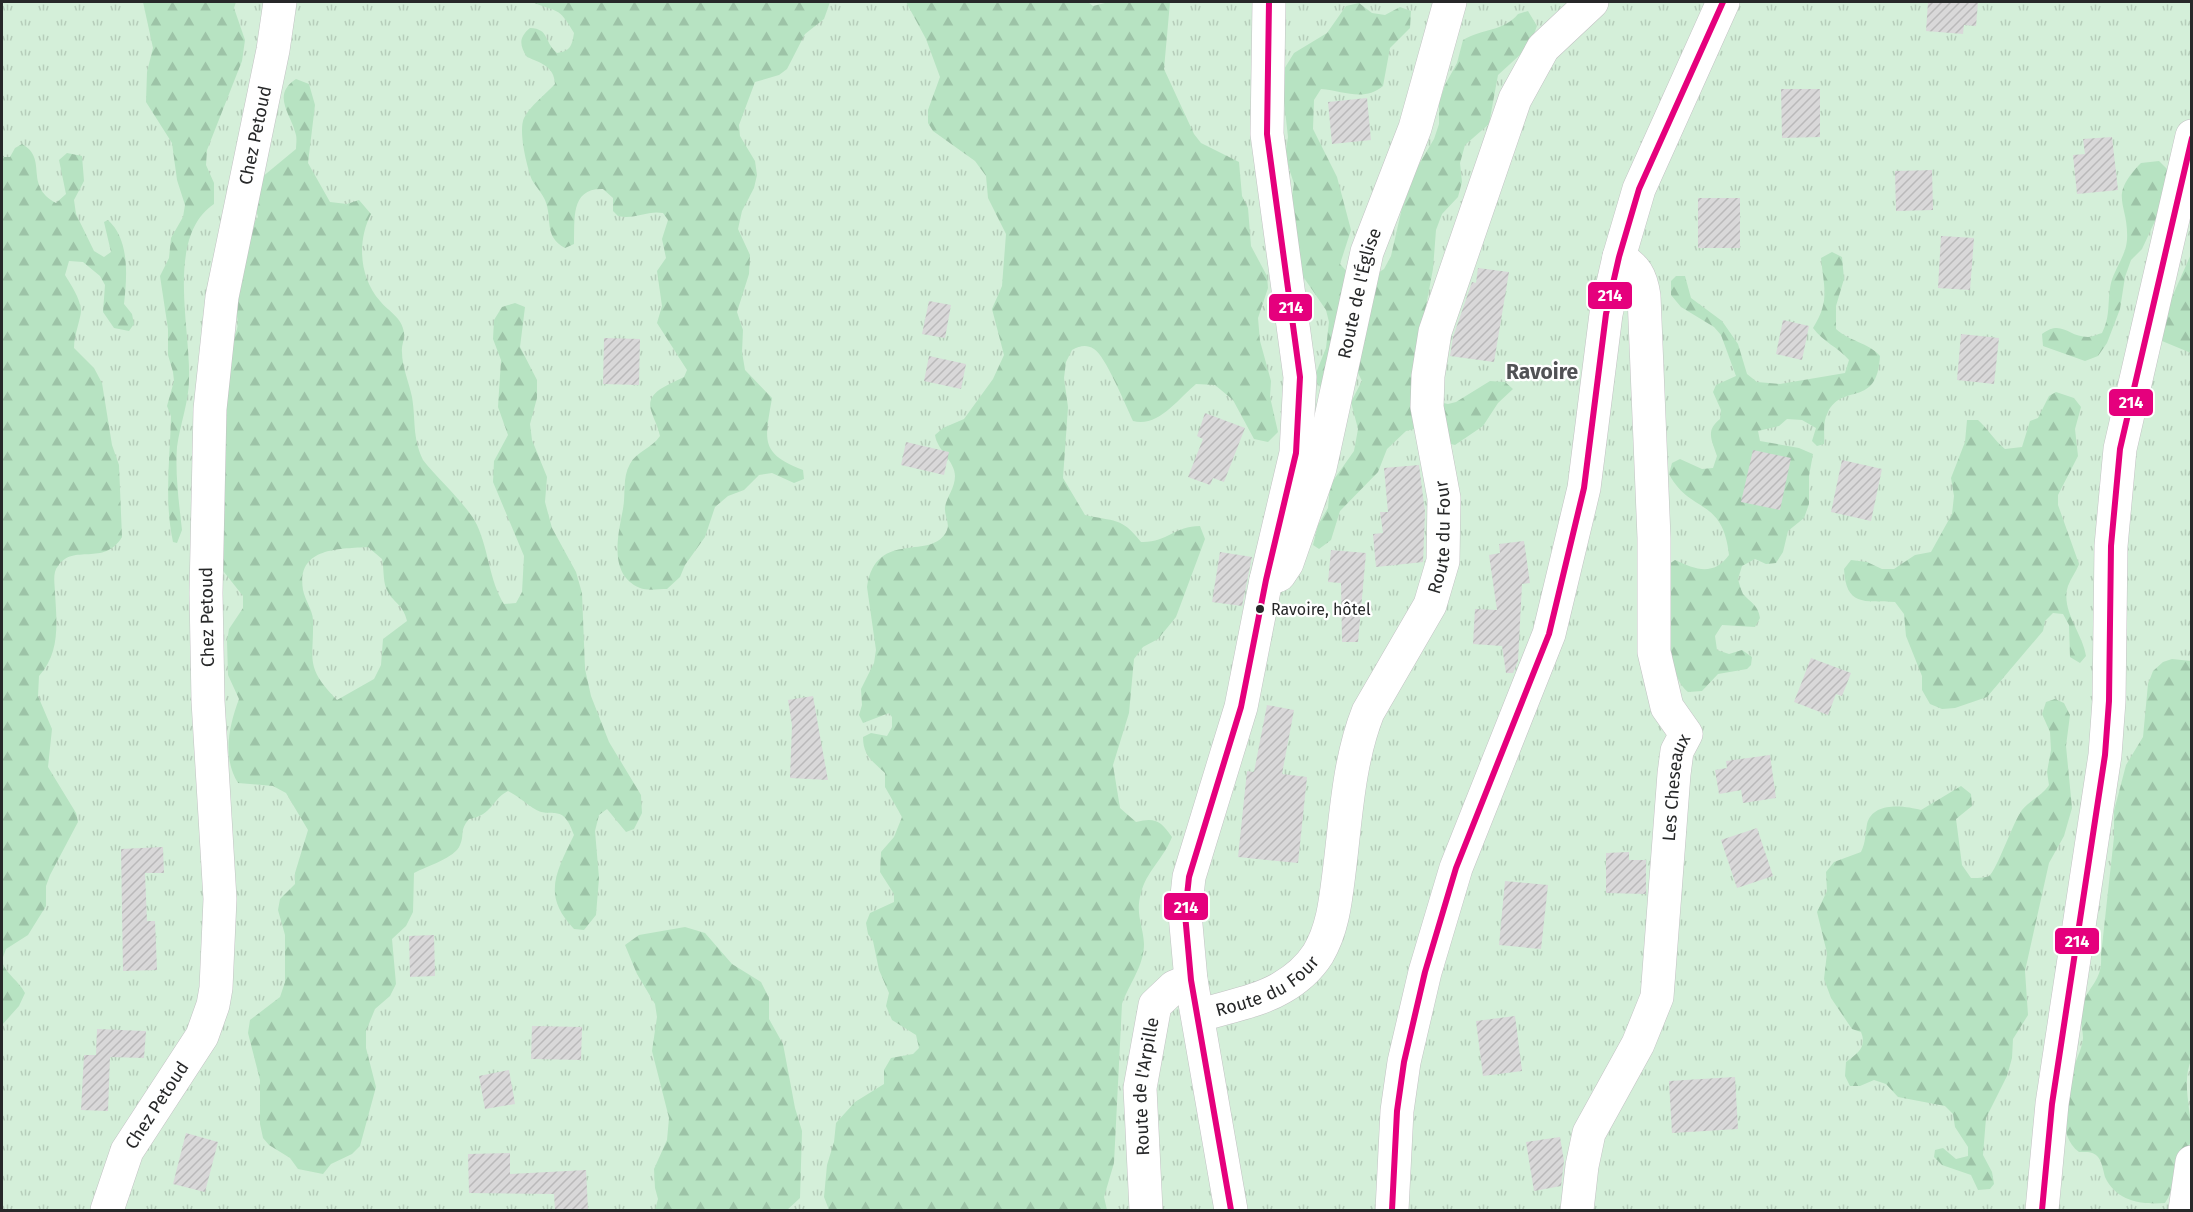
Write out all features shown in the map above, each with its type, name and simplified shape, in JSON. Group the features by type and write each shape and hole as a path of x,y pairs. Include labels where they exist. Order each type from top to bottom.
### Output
{"street":[{"name":"Chez Petoud","path":"106,1210 122,1163 133,1140 202,1036 213,1005 216,988 220,899 208,701 206,593 210,409 222,297 271,61 280,2"},
{"path":"1231,1210 1191,980 1185,914 1189,877 1241,707 1266,580 1296,453 1300,377 1267,134 1269,2"},
{"name":"Route de l'Église","path":"1266,580 1279,575 1287,563 1320,468 1367,252 1415,128 1450,2"},
{"name":"Route du Four","path":"1198,1016 1268,995 1283,987 1310,965 1324,940 1334,914 1351,785 1361,730 1368,712 1430,605 1443,561 1444,498 1427,407 1428,376 1435,332 1515,99 1543,48 1592,2"},
{"path":"1392,1210 1397,1111 1404,1062 1425,972 1456,868 1550,634 1584,488 1606,314 1619,257 1639,189 1723,2"},
{"path":"2042,1210 2052,1104 2105,755 2109,700 2111,536 2120,449 2192,135"},
{"name":"Les Cheseaux","path":"1577,1210 1582,1166 1589,1133 1638,1044 1657,997 1674,774 1677,751 1686,734 1667,707 1654,652 1654,538 1644,296 1635,267 1619,257"},
{"name":"Route de l'Arpille","path":"1146,1210 1140,1088 1155,1005 1174,987 1191,980"},
{"path":"2185,1210 2192,1162"}],"green space":[{"path":"2,2 2191,2 2191,1210 2,1210"},
{"path":"143,2 236,2 234,8 245,40 242,61 207,150 206,165 214,183 214,204 199,219 190,238 185,261 184,285 189,379 188,396 177,447 177,478 182,530 177,543 173,542 170,526 168,495 171,416 167,406 174,381 168,355 168,329 160,276 169,258 171,238 183,217 185,205 177,180 172,143 146,102 147,72 153,48"},
{"path":"532,2 830,2 824,19 805,34 787,69 779,75 755,82 739,125 740,136 755,161 757,175 754,188 742,211 738,229 750,255 749,274 737,312 743,330 742,352 745,370 772,398 767,435 772,451 789,464 803,470 804,479 794,483 772,473 759,475 744,490 728,496 715,507 705,537 685,565 680,577 667,589 643,589 630,582 623,574 619,564 618,542 628,469 636,456 660,436 650,406 651,400 659,390 684,377 687,370 657,323 662,306 657,271 666,258 662,239 668,220 663,213 657,212 630,217 618,216 613,211 613,198 603,189 592,190 580,199 576,207 574,244 565,248 554,238 545,200 530,174 524,149 522,124 534,105 555,84 554,78 546,66 527,57 521,41 530,28 536,29 544,33 557,53 570,47 574,33 569,24 556,11"},
{"path":"906,2 1088,2 1093,6 1109,2 1170,2 1164,69 1194,134 1201,143 1239,162 1242,196 1248,208 1251,246 1267,276 1268,288 1258,318 1260,341 1271,381 1270,397 1278,432 1268,442 1254,439 1233,400 1215,385 1196,384 1159,416 1142,422 1133,421 1099,353 1091,347 1080,347 1072,350 1066,362 1064,378 1068,407 1063,478 1085,515 1116,521 1128,528 1141,542 1158,540 1183,529 1200,526 1205,539 1176,617 1158,639 1143,647 1134,659 1129,713 1113,765 1120,808 1136,822 1153,820 1161,824 1172,837 1143,885 1139,900 1144,944 1139,967 1122,1004 1114,1163 1104,1197 1107,1210 829,1210 824,1197 827,1165 834,1142 836,1123 855,1102 884,1084 884,1070 891,1058 913,1054 919,1048 916,1035 892,1020 886,1006 889,993 879,970 873,941 868,934 866,923 870,913 894,902 894,894 880,872 881,852 894,837 902,817 885,787 885,773 869,757 863,743 863,737 871,733 887,736 892,727 892,717 889,713 863,723 859,715 862,705 861,689 874,663 876,650 867,587 872,569 881,557 893,551 930,544 940,539 947,530 945,507 955,476 952,465 939,446 935,435 943,428 964,419 993,379 1004,355 992,309 1002,286 1006,234 988,198 986,176 975,161 933,131 928,123 928,110 940,77 926,39"},
{"path":"1359,3 1372,13 1385,15 1400,7 1411,11 1410,28 1390,48 1383,86 1369,94 1361,95 1321,89 1314,100 1313,129 1337,177 1351,230 1340,264 1350,275 1373,276 1384,269 1391,256 1402,208 1418,166 1434,139 1439,124 1439,103 1445,85 1457,63 1463,40 1506,24 1518,14 1528,11 1537,26 1531,42 1498,75 1489,124 1465,145 1460,163 1462,182 1458,197 1442,214 1436,230 1433,269 1420,338 1420,398 1448,404 1456,402 1490,381 1505,382 1513,389 1498,403 1483,426 1455,445 1443,442 1418,428 1406,431 1387,449 1378,472 1340,511 1331,540 1319,549 1313,545 1318,525 1328,508 1330,485 1354,451 1358,429 1351,402 1362,381 1358,373 1337,369 1321,388 1314,378 1326,348 1329,322 1326,310 1300,272 1292,196 1294,184 1285,155 1288,137 1281,74 1294,53 1327,33 1346,6"},
{"path":"296,79 309,84 315,105 308,163 330,202 347,204 359,200 371,214 362,247 364,270 373,291 403,327 402,358 412,397 416,436 423,460 473,517 484,545 495,585 504,604 516,603 522,592 524,556 493,482 494,461 508,435 498,407 501,360 493,339 494,320 502,307 515,303 525,307 520,347 537,380 537,398 530,424 532,440 547,477 545,502 552,528 576,572 582,593 585,669 591,696 609,742 641,795 642,813 634,829 626,832 607,809 599,815 595,831 599,878 596,915 584,930 574,929 564,917 555,894 558,872 574,835 570,824 561,815 533,808 508,791 483,814 469,819 464,827 460,845 453,854 414,873 413,912 406,926 392,939 396,984 390,996 375,1009 366,1031 366,1048 376,1087 360,1146 352,1154 331,1164 323,1174 298,1169 290,1158 269,1145 263,1138 260,1124 260,1080 248,1033 250,1020 280,997 285,982 285,935 278,910 280,899 295,884 295,873 308,830 286,793 273,786 238,783 233,773 229,741 232,720 239,699 228,675 227,641 229,629 243,608 243,596 220,567 224,347 233,338 237,329 236,312 233,306 247,232 258,217 250,187 296,149 296,135 284,98 289,85","holes":["368,547 382,559 386,588 403,610 407,621 383,639 381,665 374,679 337,700 319,679 313,663 313,617 303,590 306,565 322,553"]},
{"path":"22,144 30,150 34,157 41,188 46,196 56,203 66,194 59,160 67,153 82,156 84,181 74,200 76,214 94,251 104,257 111,252 104,222 108,220 115,228 124,248 126,282 124,304 132,314 134,324 129,331 114,328 103,312 105,285 100,276 83,262 69,261 65,275 77,296 81,310 74,348 94,368 102,383 112,445 119,465 122,537 115,546 107,551 64,559 55,572 56,637 51,658 39,676 38,696 52,729 48,767 76,813 78,822 50,875 46,886 46,906 28,935 6,949 2,960 2,157 10,157 15,148"},
{"path":"2159,161 2167,169 2167,185 2161,208 2142,249 2131,260 2125,277 2120,309 2107,343 2098,356 2085,361 2043,346 2042,334 2055,328 2088,337 2102,333 2108,314 2111,283 2123,256 2127,240 2122,193 2125,184 2141,163"},
{"path":"1832,252 1842,257 1844,279 1836,306 1836,329 1880,356 1878,372 1873,383 1866,389 1834,403 1825,420 1824,444 1817,446 1812,441 1816,428 1802,420 1787,419 1779,426 1758,431 1760,441 1799,448 1813,454 1809,476 1809,504 1804,518 1788,531 1783,552 1776,563 1766,564 1755,559 1742,566 1738,579 1741,589 1756,607 1760,618 1755,627 1722,625 1715,636 1717,650 1729,654 1742,650 1752,657 1751,665 1747,669 1718,674 1702,691 1688,692 1679,681 1670,651 1669,564 1675,560 1697,568 1711,568 1723,562 1729,555 1726,537 1713,514 1677,487 1669,474 1672,463 1680,459 1702,469 1713,468 1717,456 1711,432 1715,423 1720,419 1721,410 1713,392 1716,385 1736,376 1721,335 1714,327 1681,307 1671,295 1671,281 1676,276 1685,276 1691,298 1722,321 1738,344 1747,374 1757,382 1780,384 1845,373 1849,360 1813,328 1822,310 1825,294 1821,258"},
{"path":"2191,254 2191,353 2162,341 2166,311"},
{"path":"2056,392 2074,398 2081,407 2075,429 2078,456 2058,495 2058,505 2079,564 2066,595 2069,613 2086,656 2080,663 2070,657 2069,625 2063,614 2053,613 2045,621 2043,631 1987,697 1955,708 1942,709 1930,704 1922,690 1922,676 1906,636 1904,614 1895,602 1858,599 1848,590 1844,569 1851,560 1867,562 1882,569 1894,569 1915,555 1931,552 1952,514 1954,496 1951,478 1965,442 1967,420 1978,420 2005,449 2022,447 2030,421 2038,418 2049,396"},
{"path":"2172,659 2191,661 2192,1058 2187,1088 2191,1140 2178,1159 2165,1203 2147,1203 2122,1196 2105,1177 2098,1157 2092,1153 2079,1152 2072,1145 2065,1128 2064,1107 2071,1073 2083,1038 2080,1017 2083,1002 2097,978 2101,964 2114,837 2114,811 2126,765 2143,737 2148,684 2153,671 2163,662"},
{"path":"2055,699 2064,703 2070,715 2066,746 2072,808 2064,836 2049,863 2025,971 2028,1015 2013,1039 2012,1058 2007,1076 1986,1118 1983,1155 1992,1172 1994,1184 1990,1189 1978,1190 1971,1175 1942,1165 1934,1157 1935,1150 1943,1148 1956,1159 1968,1156 1968,1147 1955,1127 1953,1114 1945,1106 1898,1097 1886,1084 1874,1080 1860,1086 1850,1086 1845,1076 1846,1062 1860,1049 1863,1037 1861,1032 1852,1029 1831,998 1824,979 1827,953 1817,912 1827,891 1826,872 1834,862 1861,852 1870,817 1883,808 1890,807 1921,810 1961,786 1971,794 1972,806 1956,819 1962,865 1971,878 1989,876 2022,810 2049,785 2047,772 2051,750 2050,732 2042,714 2046,702"},
{"path":"685,927 705,933 732,964 761,982 769,998 769,1019 783,1044 795,1108 802,1131 800,1198 787,1210 655,1210 658,1199 654,1169 667,1140 669,1118 652,1051 657,1017 655,1004 637,974 625,945 639,935"},
{"path":"2,962 25,993 19,1006 2,1025"}],"building":[{"path":"1928,2 1978,2 1976,26 1964,25 1963,34 1926,31"},
{"path":"1781,89 1820,89 1820,137 1782,138"},
{"path":"1367,98 1371,140 1332,144 1328,102"},
{"path":"2112,137 2118,190 2077,194 2073,155 2085,154 2083,139"},
{"path":"1932,170 1933,210 1896,211 1895,171"},
{"path":"1698,198 1740,198 1740,248 1698,248"},
{"path":"1941,236 1974,238 1970,290 1938,288"},
{"path":"1478,268 1509,272 1494,362 1450,356 1453,337 1472,282 1476,283"},
{"path":"929,301 951,305 945,338 922,334"},
{"path":"1783,320 1809,326 1802,360 1776,354"},
{"path":"1961,334 1999,338 1994,384 1957,380"},
{"path":"604,338 640,339 639,385 603,384"},
{"path":"929,356 966,364 961,389 924,381"},
{"path":"1205,413 1245,428 1224,482 1213,478 1210,485 1188,477 1203,439 1197,436"},
{"path":"906,442 949,452 944,475 901,465"},
{"path":"1753,450 1791,458 1780,510 1741,502"},
{"path":"1842,460 1882,469 1871,521 1831,512"},
{"path":"1419,465 1425,512 1423,562 1376,567 1373,534 1383,533 1380,512 1388,512 1384,468"},
{"path":"1524,541 1530,583 1522,584 1518,661 1513,673 1506,673 1502,646 1473,644 1475,609 1497,610 1489,555 1500,553 1499,544"},
{"path":"1331,550 1366,553 1358,642 1342,642 1341,583 1328,582"},
{"path":"1220,552 1252,557 1242,606 1212,602"},
{"path":"1811,658 1851,673 1842,696 1836,694 1828,715 1794,702"},
{"path":"813,696 828,780 790,778 792,725 788,700"},
{"path":"1267,705 1294,710 1282,774 1307,777 1298,863 1238,857 1247,771 1254,772"},
{"path":"1770,755 1776,798 1743,803 1741,790 1719,794 1715,770 1727,768 1726,761"},
{"path":"1757,828 1773,876 1737,888 1721,840"},
{"path":"163,847 164,873 145,873 147,921 155,921 157,970 123,971 121,849"},
{"path":"1629,852 1629,860 1646,860 1646,894 1606,893 1606,853"},
{"path":"1505,881 1548,885 1541,949 1499,945"},
{"path":"434,935 435,976 410,977 409,936"},
{"path":"1515,1016 1522,1071 1483,1076 1476,1021"},
{"path":"532,1026 582,1027 581,1060 531,1059"},
{"path":"97,1029 146,1031 144,1058 110,1057 108,1111 81,1110 84,1055 96,1055"},
{"path":"509,1070 515,1104 485,1109 479,1076"},
{"path":"1735,1077 1738,1129 1672,1133 1669,1081"},
{"path":"186,1133 218,1142 205,1192 173,1184"},
{"path":"1560,1137 1564,1161 1561,1186 1534,1191 1526,1142"},
{"path":"510,1153 510,1174 586,1170 588,1210 555,1210 554,1194 469,1193 468,1154"}],"transit line":[{"name":"214","path":"1231,1210 1191,980 1185,914 1189,877 1241,707 1266,580 1296,453 1300,377 1267,134 1269,2"},
{"name":"214","path":"1392,1210 1397,1111 1404,1062 1425,972 1456,868 1549,634 1584,488 1606,314 1619,257 1639,189 1723,2"},
{"name":"214","path":"2042,1210 2052,1104 2105,755 2109,701 2111,546 2120,449 2192,138"}],"place":[{"name":"Ravoire, hôtel","path":"1260,609"}],"district":[{"name":"Ravoire","path":"1542,372"}]}
